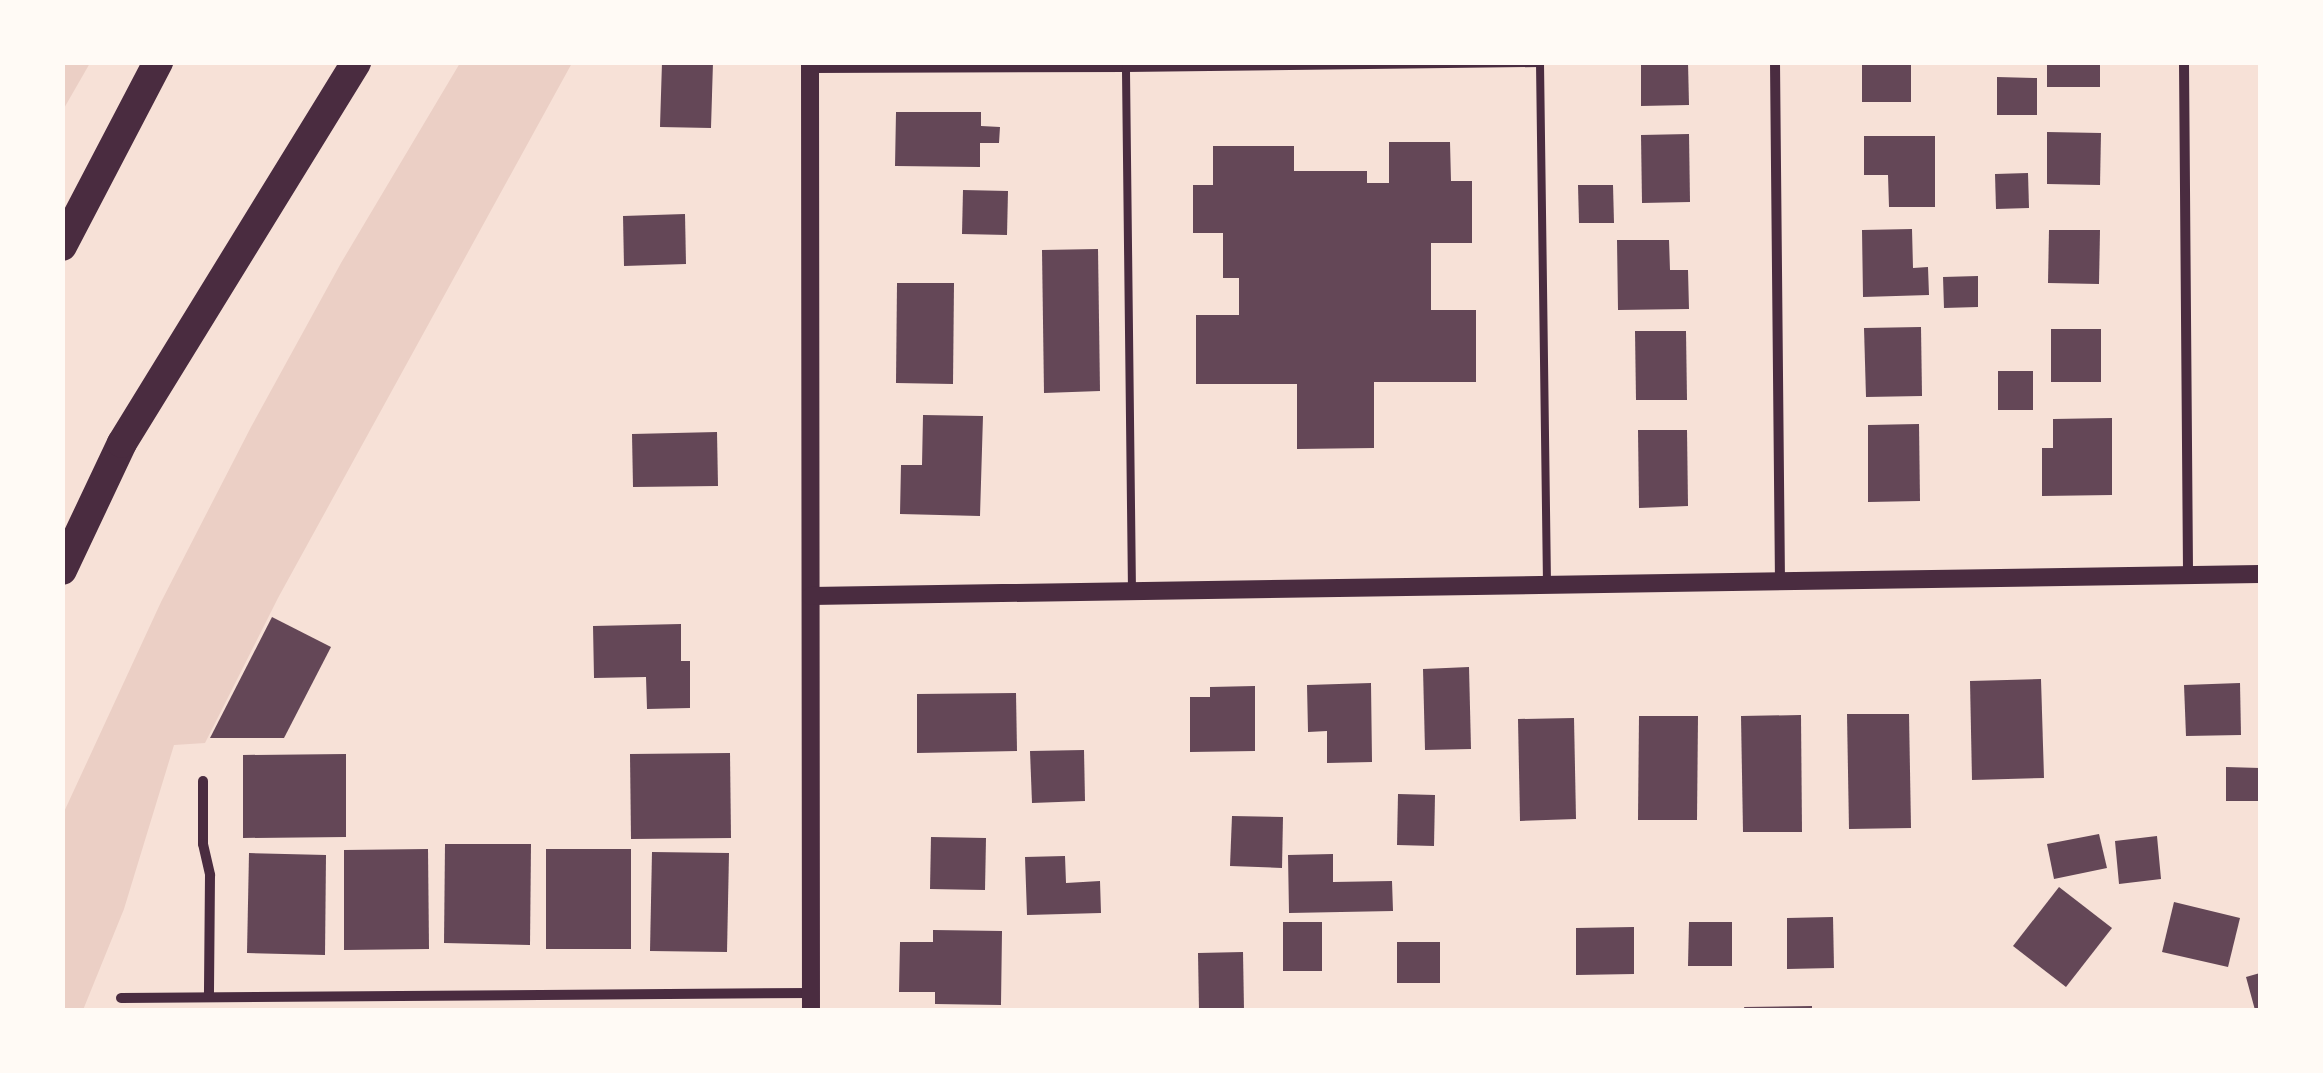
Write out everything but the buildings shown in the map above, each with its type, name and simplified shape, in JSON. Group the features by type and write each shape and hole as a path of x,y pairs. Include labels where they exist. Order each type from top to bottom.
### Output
{"highway":[{"path":"62,246 158,62"},
{"path":"62,570 122,442 356,62"}],"street":[{"path":"1775,62 1780,582"},
{"path":"2184,62 2188,576"},
{"path":"121,998 811,1002 810,66"},
{"path":"811,596 2260,574"},
{"path":"203,781 203,844 210,875 209,997"}],"lane":[{"path":"810,66 1126,68 1540,63 1547,585"},
{"path":"1126,68 1132,592"}],"shaded area":[{"path":"62,63 90,63 63,110"},
{"path":"460,63 572,63 278,598 205,743 174,745 124,909 83,1010 63,1010 63,814 161,602 251,427 341,263"}]}
